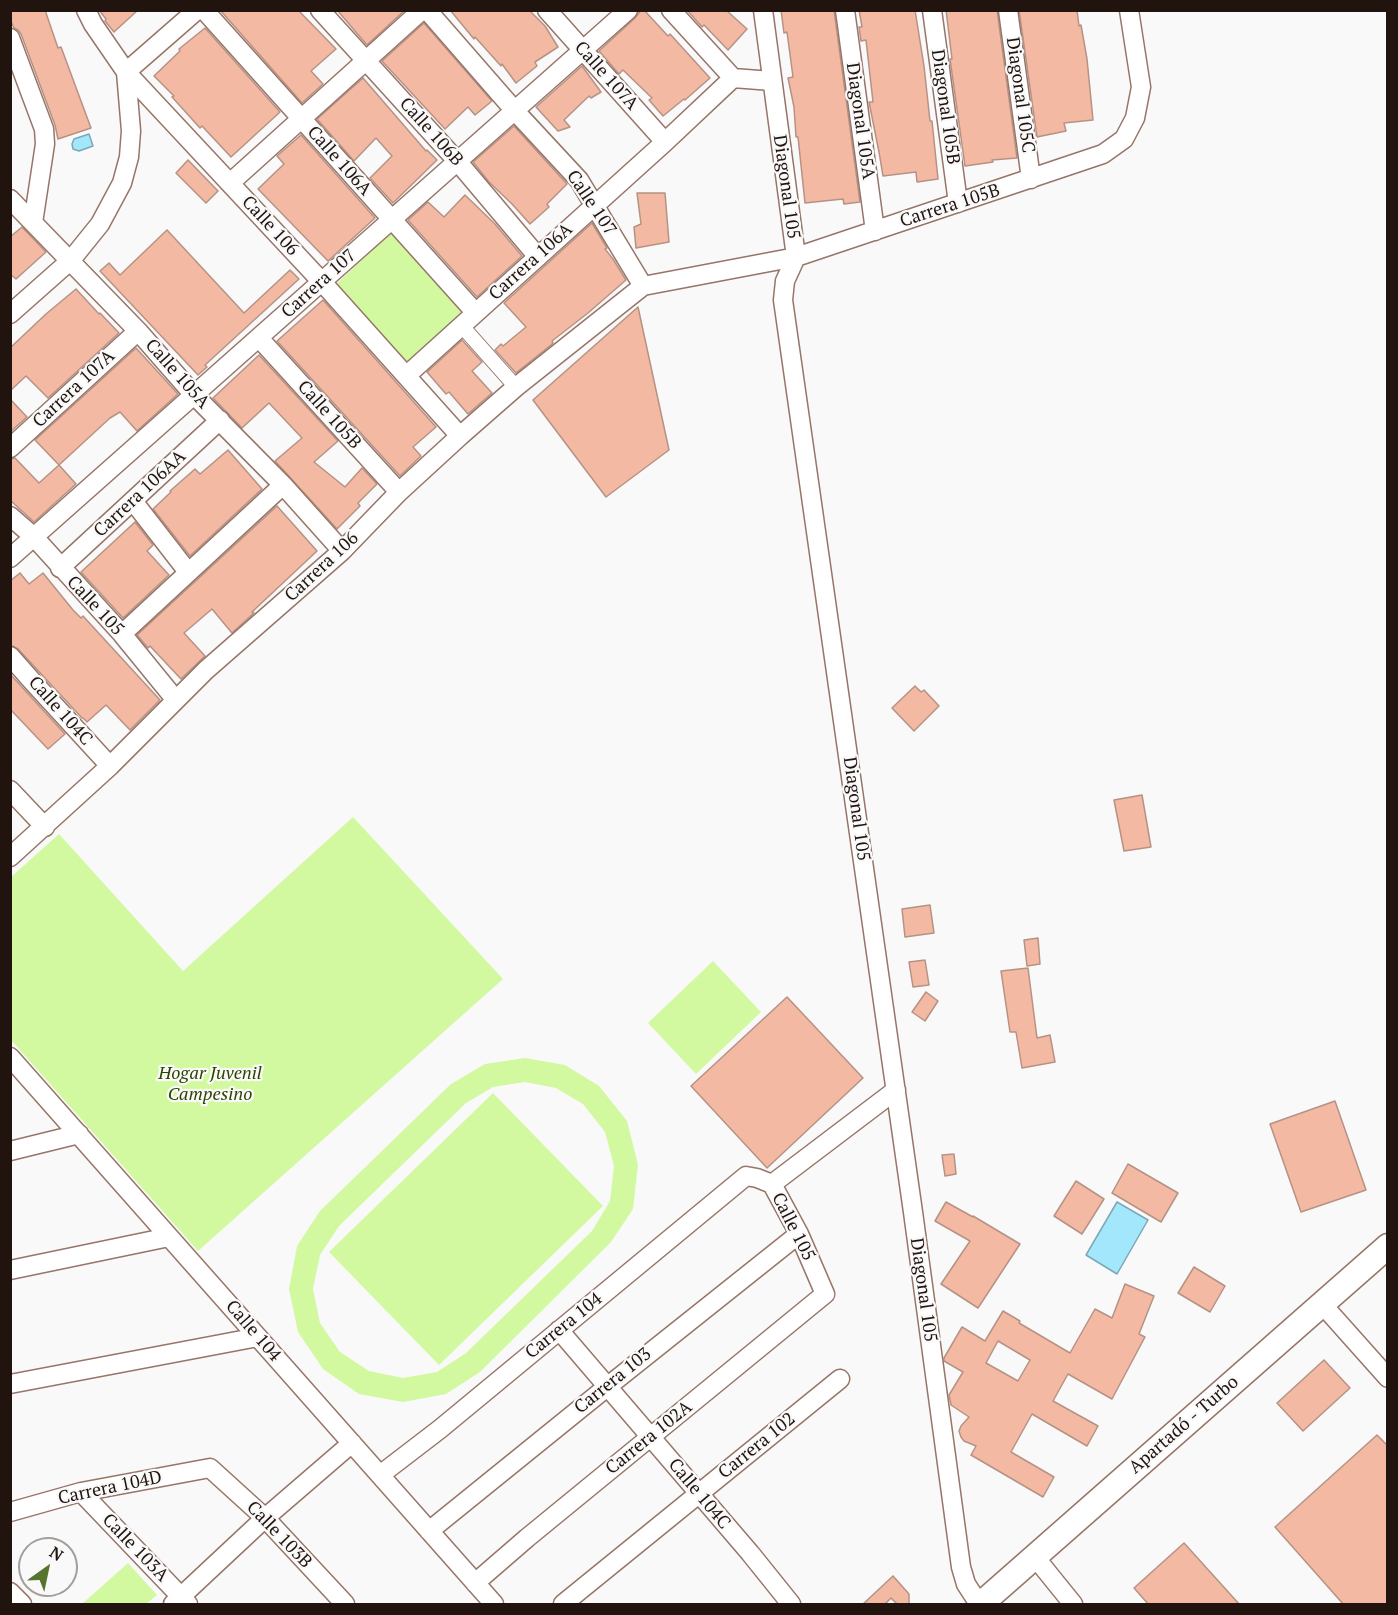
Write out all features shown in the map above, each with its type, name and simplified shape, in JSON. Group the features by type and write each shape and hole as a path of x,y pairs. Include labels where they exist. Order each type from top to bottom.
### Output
{"main road":[{"name":"Apartadó - Turbo","path":"980,1605 1388,1246"}],"street":[{"name":"Calle 106","path":"86,10 126,72 322,282 460,436"},
{"path":"10,314 70,260 100,224 122,183 129,157 131,131 126,72 197,10"},
{"name":"Calle 106A","path":"204,10 475,312"},
{"name":"Calle 106B","path":"320,10 458,162 538,256"},
{"path":"230,183 424,10"},
{"name":"Calle 107","path":"424,10 579,180 643,286"},
{"name":"Calle 107A","path":"547,10 665,142"},
{"name":"Carrera 107","path":"10,558 628,10"},
{"path":"671,10 733,78 772,81"},
{"name":"Diagonal 105","path":"763,10 796,257 785,281 783,300 896,1090 961,1567 966,1584 980,1605"},
{"name":"Diagonal 105A","path":"845,10 875,231"},
{"name":"Diagonal 105B","path":"932,10 958,203"},
{"name":"Diagonal 105C","path":"1008,10 1031,179"},
{"name":"Carrera 105B","path":"796,257 1104,154 1124,139 1135,118 1140,87 1129,10"},
{"path":"10,38 44,129 45,144 33,223"},
{"name":"Carrera 106A","path":"406,375 733,78"},
{"name":"Calle 105A","path":"10,200 138,330 194,395 283,486 342,551"},
{"path":"643,286 796,257"},
{"name":"Carrera 106","path":"10,857 110,766 206,670 342,551 399,492 460,436 516,387 643,286"},
{"path":"461,325 516,387"},
{"name":"Carrera 107A","path":"10,448 138,330"},
{"name":"Calle 105B","path":"259,338 399,492"},
{"name":"Carrera 106AA","path":"60,568 220,420"},
{"path":"122,634 283,486"},
{"path":"133,501 188,572"},
{"name":"Calle 105","path":"10,516 34,537 122,634 175,699"},
{"name":"Calle 104C","path":"10,656 110,766"},
{"path":"10,790 45,826"},
{"name":"Calle 104","path":"10,1057 494,1605"},
{"path":"772,1185 896,1090"},
{"path":"10,1151 79,1134"},
{"name":"Calle 105","path":"746,1176 772,1185 799,1234 825,1294"},
{"name":"Carrera 104","path":"380,1475 440,1429 746,1176"},
{"name":"Carrera 103","path":"429,1531 799,1234"},
{"path":"10,1270 169,1236"},
{"name":"Carrera 102A","path":"475,1583 825,1294"},
{"path":"1322,1304 1388,1378"},
{"name":"Calle 104C","path":"559,1330 791,1605"},
{"path":"10,1384 258,1337"},
{"name":"Carrera 102","path":"563,1605 840,1378"},
{"path":"181,1602 265,1518 352,1443"},
{"name":"Calle 103B","path":"210,1468 265,1518 345,1605"},
{"name":"Carrera 104D","path":"10,1512 81,1492 210,1468"},
{"name":"Calle 103A","path":"81,1492 181,1602"},
{"path":"1035,1557 1073,1605"},
{"path":"10,1592 22,1605"}],"green space":[{"path":"392,232 466,312 409,366 334,286"},
{"name":"Hogar Juvenil Campesino","path":"353,817 503,979 198,1251 11,1040 11,877 59,834 183,971"},
{"path":"713,961 761,1012 696,1074 648,1023"},
{"path":"525,1058 565,1065 599,1086 627,1121 638,1165 633,1209 611,1242 480,1372 446,1394 403,1402 359,1394 323,1369 298,1332 289,1289 297,1246 320,1211 451,1084 485,1064","holes":["525,1082 556,1088 583,1104 605,1132 614,1166 610,1201 592,1231 466,1353 437,1372 403,1378 369,1371 340,1352 320,1323 313,1289 320,1255 339,1226 466,1103 493,1087"]},
{"path":"493,1093 603,1206 439,1365 329,1252"},
{"path":"128,1563 157,1595 146,1604 82,1604"}],"water":[{"path":"89,134 93,146 79,151 73,149 74,139"},
{"path":"1117,1202 1148,1220 1117,1274 1086,1255"}],"building":[{"path":"10,10 45,10 91,128 58,139 55,125 21,34 14,28 10,19"},
{"path":"99,10 138,10 114,32"},
{"path":"220,10 298,10 336,49 311,71 323,84 302,103"},
{"path":"337,10 405,10 367,45"},
{"path":"450,10 529,10 545,26 558,47 535,62 537,66 516,83 502,64 501,66 475,37 474,39"},
{"path":"641,10 644,10 668,36 670,34 710,78 663,116 649,100 652,98 623,70 619,74 599,51"},
{"path":"687,10 726,10 747,29 728,50"},
{"path":"781,10 834,10 860,202 844,204 843,199 805,203 794,107 788,78 793,77 787,32 784,33"},
{"path":"859,10 915,10 930,121 932,121 938,179 917,182 916,172 883,176 869,102 873,102 866,40 861,41 859,27 862,27"},
{"path":"946,10 997,10 1017,158 992,160 993,162 965,166 950,59 952,59"},
{"path":"1019,10 1077,10 1087,59 1093,120 1064,123 1066,131 1037,137"},
{"path":"424,23 492,101 475,115 468,107 445,129 382,61"},
{"path":"205,28 280,112 231,157 202,126 200,128 154,76 180,51 179,49"},
{"path":"582,66 601,92 591,98 589,96 564,120 570,127 558,131 536,107"},
{"path":"363,78 426,151 437,160 393,203 370,178 392,156 376,138 354,161 317,119"},
{"path":"514,126 567,184 547,204 549,207 530,224 473,162"},
{"path":"301,135 375,218 328,261 258,189 284,164 277,156"},
{"path":"188,160 218,191 206,203 176,173"},
{"path":"637,193 665,193 669,242 636,248 634,227 641,224"},
{"path":"465,195 495,224 522,256 477,297 408,220 428,202 444,217"},
{"path":"592,223 607,248 605,249 626,280 516,373 495,350 526,327 504,303"},
{"path":"22,227 46,252 16,279 10,274 10,237"},
{"path":"167,230 244,313 290,270 299,279 205,365 207,367 198,375 100,271 109,263 120,275"},
{"path":"76,289 119,333 48,398 26,376 10,391 10,348"},
{"path":"323,300 436,427 413,447 421,456 400,476 277,341"},
{"path":"638,307 669,450 606,497 533,400"},
{"path":"462,340 482,362 472,371 492,393 468,414 427,372"},
{"path":"136,348 178,394 137,431 120,412 110,418 59,465 35,440"},
{"path":"259,355 338,441 314,462 345,487 362,468 377,484 358,503 360,506 337,529 275,461 302,438 269,403 242,428 213,398"},
{"path":"10,399 27,417 10,432"},
{"path":"228,450 262,489 190,556 153,509 195,469 200,474"},
{"path":"15,458 39,483 59,465 76,484 34,522 10,500 10,459"},
{"path":"277,506 317,551 232,633 212,609 184,633 205,656 181,679 137,635"},
{"path":"135,522 153,545 147,551 169,575 123,618 81,572"},
{"path":"20,573 29,584 43,573 73,610 81,618 83,616 160,700 130,730 106,705 87,722 18,649 10,645 10,581"},
{"path":"10,674 65,734 48,749 10,709"},
{"path":"915,686 921,692 924,690 939,706 914,731 892,708"},
{"path":"1142,795 1151,847 1124,851 1114,800"},
{"path":"930,905 934,933 905,937 902,909"},
{"path":"1038,938 1040,964 1027,966 1024,940"},
{"path":"925,960 929,985 913,987 909,962"},
{"path":"1028,968 1037,1038 1050,1035 1055,1062 1022,1068 1016,1032 1010,1032 1001,971"},
{"path":"926,992 938,1001 925,1021 912,1012"},
{"path":"787,997 863,1078 767,1168 691,1086"},
{"path":"1335,1101 1366,1190 1301,1212 1270,1124"},
{"path":"954,1154 956,1174 945,1176 942,1155"},
{"path":"1128,1164 1178,1193 1161,1222 1112,1193"},
{"path":"1076,1181 1104,1199 1082,1234 1054,1216"},
{"path":"946,1202 1020,1244 978,1308 941,1284 970,1241 935,1221"},
{"path":"1194,1267 1225,1286 1210,1312 1178,1293"},
{"path":"1125,1284 1154,1296 1139,1334 1145,1337 1112,1399 1068,1374 1053,1401 1098,1426 1087,1446 1032,1414 1011,1452 1054,1477 1043,1497 971,1455 976,1446 964,1441 959,1431 969,1417 951,1405 949,1395 963,1372 944,1361 962,1327 985,1341 1003,1311 1070,1353 1095,1309 1112,1318","holes":["998,1341 1030,1360 1018,1381 986,1363"]},
{"path":"1324,1360 1350,1388 1303,1431 1277,1403"},
{"path":"1377,1435 1388,1446 1388,1605 1344,1605 1275,1527"},
{"path":"1184,1543 1240,1605 1149,1605 1134,1588"},
{"path":"893,1576 909,1594 909,1605 897,1604 891,1598 884,1605 862,1605"}]}
